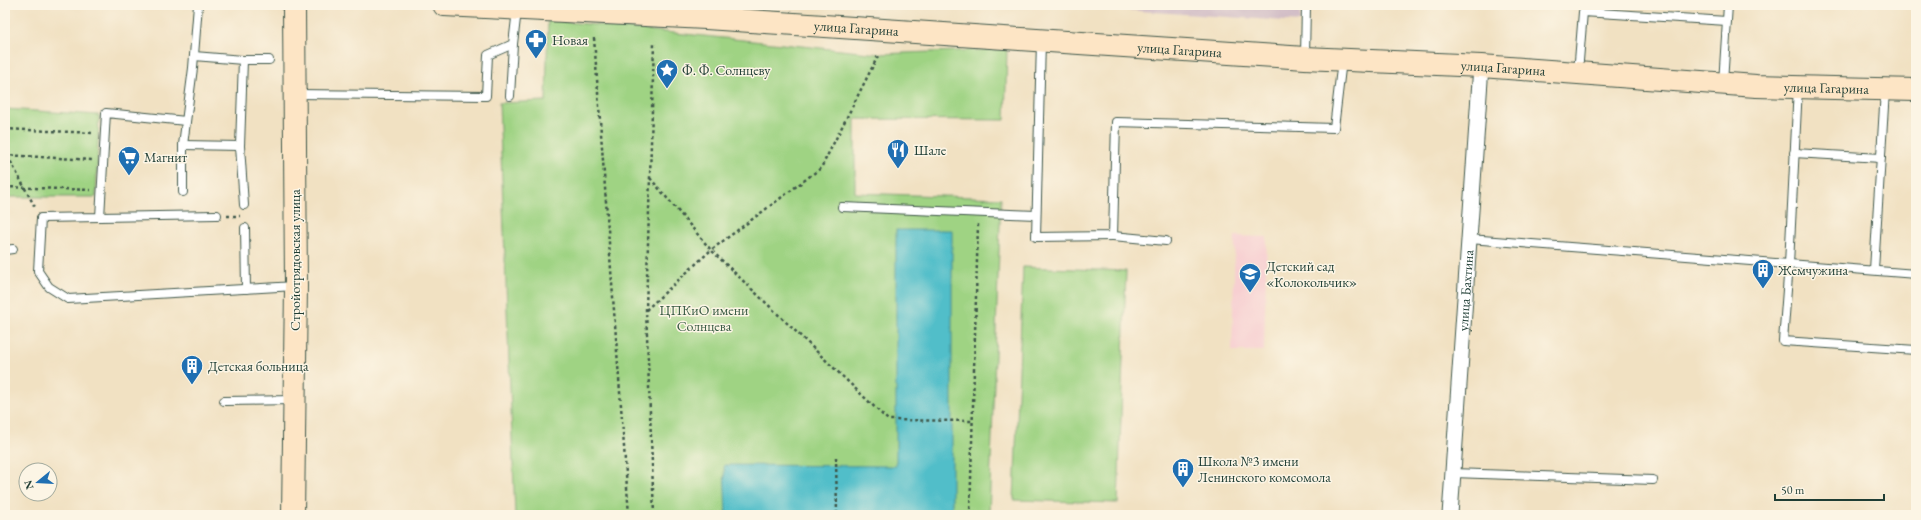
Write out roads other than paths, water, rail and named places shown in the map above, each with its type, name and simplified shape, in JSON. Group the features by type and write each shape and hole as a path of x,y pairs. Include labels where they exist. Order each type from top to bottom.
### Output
{"main road":[{"name":"Стройотрядовская улица","path":"293,515 296,286 294,5"},
{"name":"улица Гагарина","path":"444,5 517,9 587,9 706,15 1040,41 1305,58 1481,66 1723,84 1916,90"}],"street":[{"name":"улица Бахтина","path":"1450,515 1481,66"}],"lane":[{"path":"183,192 183,145 194,56 198,5"},
{"path":"1305,58 1306,5"},
{"path":"1723,84 1728,5"},
{"path":"510,96 517,9"},
{"path":"1578,73 1583,9 1727,21"},
{"path":"1040,41 1036,237 1113,236 1166,241"},
{"path":"294,94 486,96 488,55 513,44"},
{"path":"194,56 243,60 270,60"},
{"path":"243,60 240,146 244,205"},
{"path":"1113,236 1116,122 1334,128 1342,60"},
{"path":"1798,87 1789,264 1783,341 1916,350"},
{"path":"1874,270 1885,89"},
{"path":"100,217 106,114 186,121"},
{"path":"183,145 240,146"},
{"path":"1794,153 1881,158"},
{"path":"842,207 1036,215"},
{"path":"216,215 41,218 38,271 49,287 68,299 296,286"},
{"path":"245,228 246,289"},
{"path":"1469,239 1916,274"},
{"path":"224,401 295,400"},
{"path":"1453,473 1653,480"}],"water":[{"path":"896,230 952,230 952,515 726,515 724,465 896,466"}],"place":[{"name":"Новая","path":"536,60"},
{"name":"Ф. Ф. Солнцеву","path":"667,90"},
{"name":"Шале","path":"898,170"},
{"name":"Магнит","path":"129,176"},
{"name":"Жемчужина","path":"1763,290"},
{"name":"Детский сад «Колокольчик»","path":"1250,294"},
{"name":"Детская больница","path":"192,386"},
{"name":"Школа №3 имени Ленинского комсомола","path":"1183,488"}],"park label":[{"name":"ЦПКиО имени Солнцева","path":"704,318"}]}
